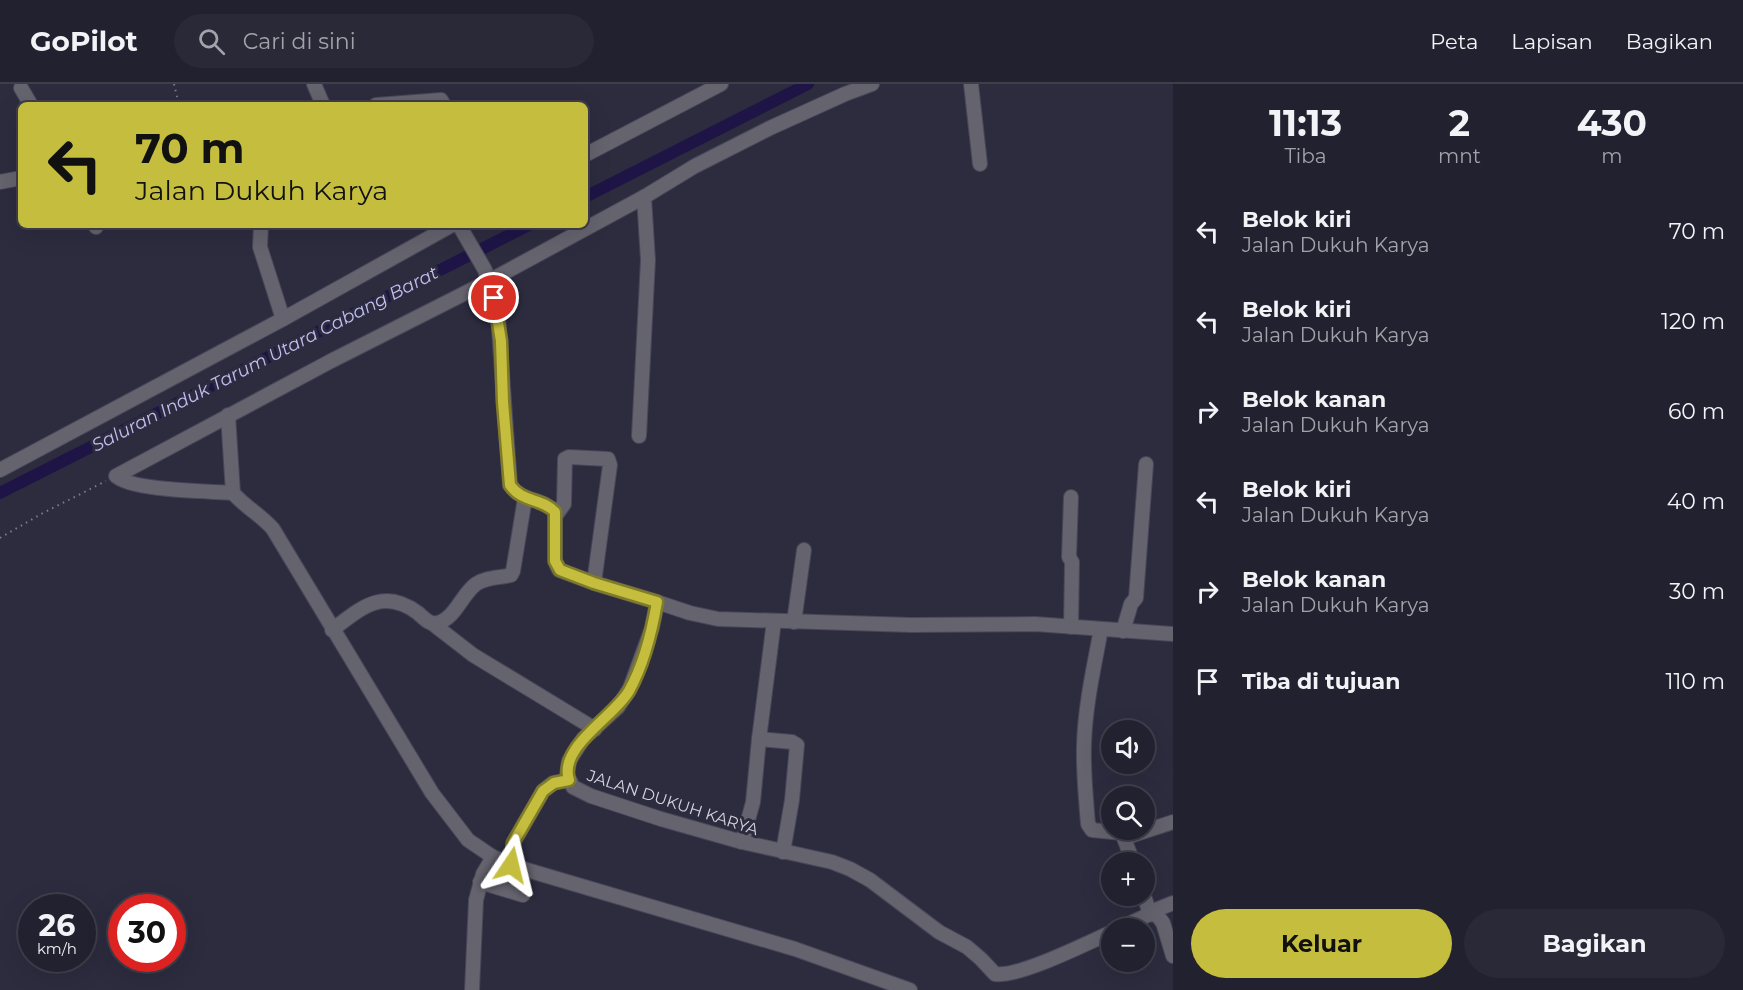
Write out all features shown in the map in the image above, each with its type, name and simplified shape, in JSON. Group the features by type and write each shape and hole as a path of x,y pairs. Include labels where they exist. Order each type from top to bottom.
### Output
{"street":[{"path":"314,84 321,102"},
{"path":"588,153 721,84"},
{"path":"588,225 644,197 695,166 770,128 872,84"},
{"path":"971,84 980,164"},
{"path":"21,88 28,102"},
{"path":"415,102 441,100 442,102"},
{"path":"0,182 18,179"},
{"path":"639,436 648,260 644,197"},
{"path":"261,228 260,247 283,319"},
{"path":"0,470 456,228"},
{"path":"459,228 487,276 500,328 509,479 514,490 525,498 552,508 556,515 556,566 560,570 594,583 706,617 794,622 1035,624 1173,634"},
{"path":"232,493 153,487 121,480 116,476 487,276 582,228"},
{"path":"228,415 232,493 240,502 264,519 273,530 432,793 468,840 493,857 511,865 649,908 795,949 910,990"},
{"path":"556,515 564,502 565,459 569,457 608,459 610,465 594,583"},
{"path":"1124,632 1131,604 1136,598 1146,464"},
{"path":"1071,497 1069,557 1072,562 1071,627"},
{"path":"433,624 445,620 463,596 476,584 484,580 511,575 525,498"},
{"path":"794,622 804,550"},
{"path":"332,630 371,603 383,600 403,605 433,624 473,655 595,729"},
{"name":"JALAN DUKUH KARYA","path":"657,602 652,628 630,688 618,707 583,740 569,761 567,768 573,787 591,796 742,842 832,862 870,880 939,932 967,947 995,974 1004,975 1023,970 1101,937"},
{"path":"742,842 753,802 774,621"},
{"path":"1101,629 1090,692 1083,764 1088,824 1092,830 1101,831"},
{"path":"759,738 792,742 797,745 791,808 783,852"},
{"path":"511,865 513,843 543,791 554,783 569,780"},
{"path":"1155,828 1173,822"},
{"path":"472,990 476,900 480,882 493,857"},
{"path":"480,882 523,895"},
{"path":"1143,918 1173,903"},
{"path":"1148,906 1152,914 1157,915 1163,923 1173,956"}],"path":[{"path":"174,84 178,102"},
{"path":"0,538 116,476"}],"waterway":[{"name":"Saluran Induk Tarum Utara Cabang Barat","path":"588,195 808,84"},
{"name":"Saluran Induk Tarum Utara Cabang Barat","path":"0,493 523,228"}],"route":[{"path":"494,298 501,341 503,402 510,485 518,495 550,507 555,512 555,561 560,570 657,602 652,628 630,688 618,707 583,740 573,754 567,768 569,780 554,783 543,791 513,843 511,865"}]}
